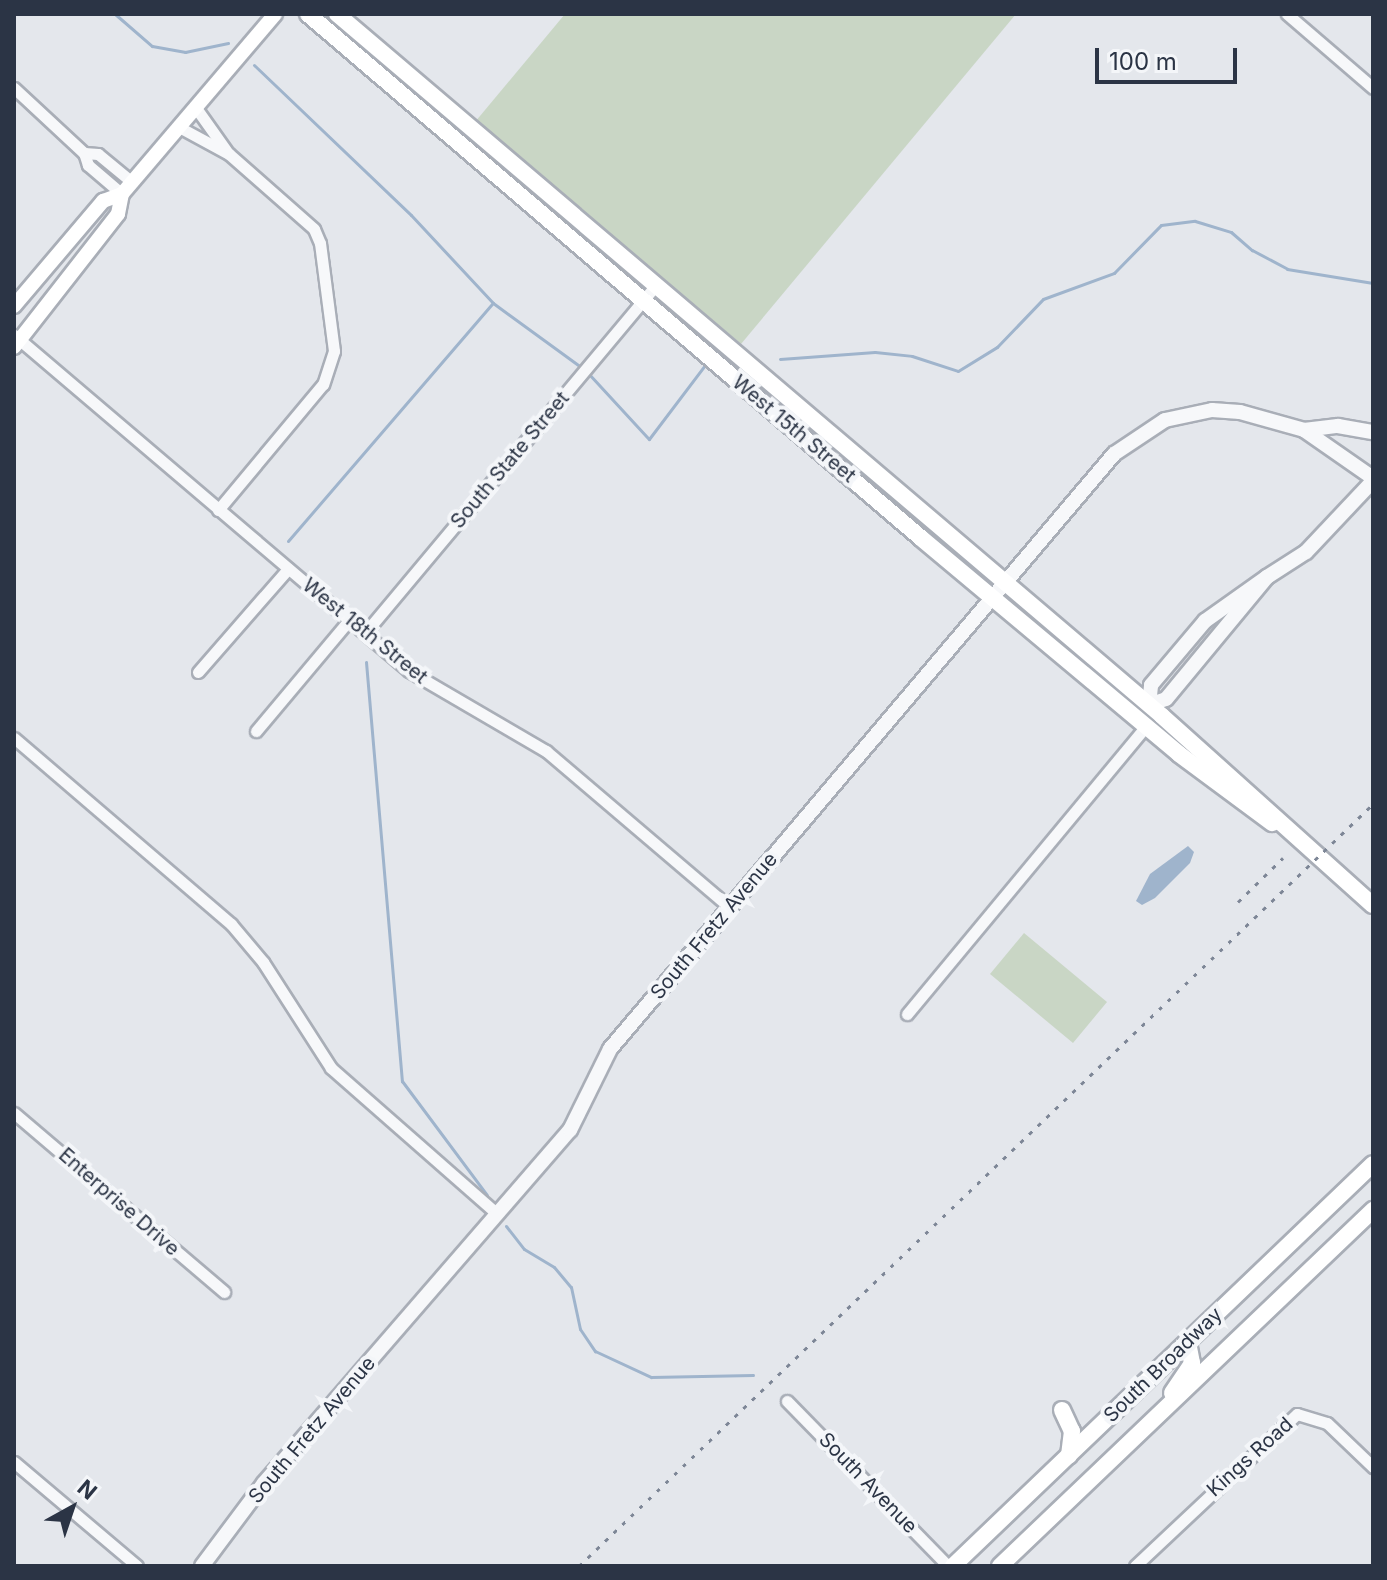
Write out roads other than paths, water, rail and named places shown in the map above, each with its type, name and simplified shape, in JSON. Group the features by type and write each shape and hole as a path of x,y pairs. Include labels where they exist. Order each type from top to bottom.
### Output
{"main road":[{"path":"16,341 118,214 122,194 275,14"},
{"name":"West 15th Street","path":"308,14 642,302 1146,726 1247,809 1287,832"},
{"name":"West 15th Street","path":"337,14 1149,705 1287,832 1373,905"},
{"path":"14,306 103,201 122,194"},
{"path":"1146,726 1149,705"},
{"name":"South Broadway","path":"950,1566 1373,1164"},
{"name":"South Broadway","path":"1000,1566 1373,1210"},
{"path":"1158,1415 1192,1363 1188,1342"},
{"path":"1069,1456 1072,1431 1062,1410 1078,1420 1104,1422"}],"street":[{"path":"1287,14 1373,88"},
{"path":"14,88 84,153 88,165 122,194"},
{"path":"196,108 229,154 314,229 320,243 334,351 323,384 218,510"},
{"path":"179,127 229,154"},
{"path":"84,153 98,154 132,182"},
{"name":"South State Street","path":"365,633 655,286"},
{"name":"West 18th Street","path":"16,341 365,633 428,683 546,751 729,907"},
{"name":"South Fretz Avenue","path":"202,1566 264,1483 580,1117 610,1049 1114,454 1150,427 1212,410 1240,412 1304,430 1373,479 1327,534 1267,577 1166,699 1149,705"},
{"name":"South Fretz Avenue","path":"1304,430 1338,426 1373,432"},
{"path":"198,672 288,569"},
{"path":"256,731 349,620"},
{"path":"907,1014 1146,726"},
{"path":"14,738 231,924 263,962 331,1068 497,1214"},
{"name":"Enterprise Drive","path":"14,1113 224,1292"},
{"name":"South Avenue","path":"787,1401 950,1566"},
{"name":"Kings Road","path":"1135,1566 1297,1414 1327,1423 1373,1467"},
{"path":"14,1462 137,1566"}],"water":[{"path":"1188,846 1194,852 1190,863 1155,898 1142,905 1136,901 1150,874"}],"waterway":[{"path":"115,14 152,46 185,52 228,43"},
{"path":"254,65 411,215 493,303 582,368"},
{"path":"780,359 875,352 912,356 958,371 997,347 1043,299 1114,273 1161,225 1195,221 1231,232 1252,250 1287,269 1373,283"},
{"path":"288,541 493,303"},
{"path":"588,373 649,439 705,365"},
{"path":"366,662 402,1081 487,1195"},
{"path":"506,1226 524,1249 554,1267 571,1287 580,1329 595,1351 651,1377 753,1375"}],"railway":[{"path":"579,1566 1373,804"},
{"path":"1238,902 1283,858"}]}
